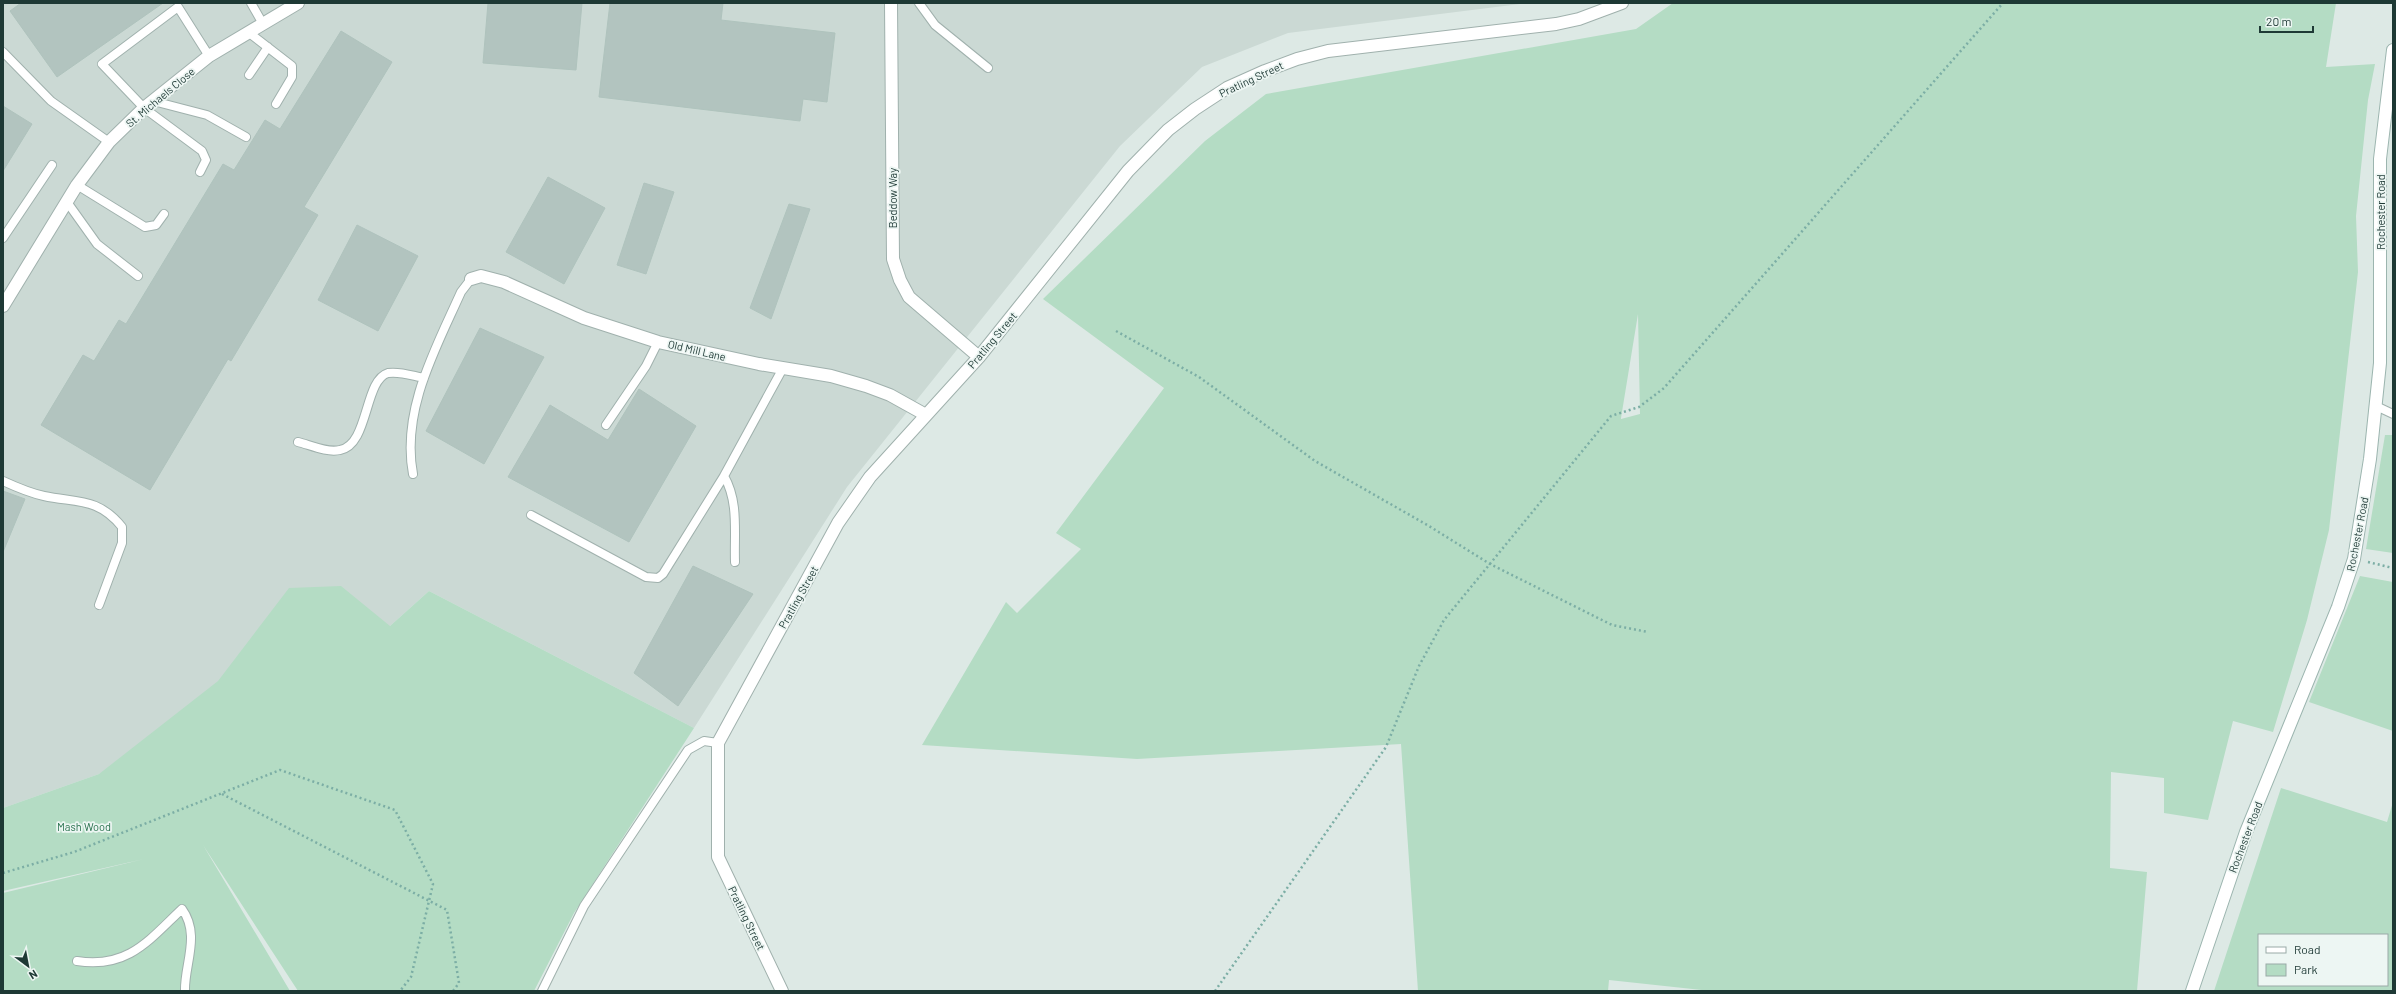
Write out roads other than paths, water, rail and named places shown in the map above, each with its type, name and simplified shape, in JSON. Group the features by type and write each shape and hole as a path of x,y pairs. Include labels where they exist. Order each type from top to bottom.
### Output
{"street":[{"name":"St. Michaels Close","path":"5,298 77,185 109,142 148,104 209,56 298,3"},
{"name":"Beddow Way","path":"891,3 893,259 900,280 909,297 979,357"},
{"name":"Pratling Street","path":"782,991 718,857 718,743 838,523 870,477 979,357 1147,150 1195,109 1227,88 1297,59 1328,51 1556,24 1579,19 1622,3"},
{"name":"Rochester Road","path":"2192,991 2246,832 2338,607 2354,559 2370,459 2380,363 2380,159 2393,50"},
{"name":"Old Mill Lane","path":"471,279 481,276 504,282 584,318 658,342 783,368 830,376 866,386 890,395 926,415"}],"lane":[{"path":"251,3 262,24"},
{"path":"919,3 935,25 988,68"},
{"path":"200,172 206,160 202,151 102,64 178,7 209,56"},
{"path":"248,32 292,66 294,71 276,104"},
{"path":"249,75 268,47"},
{"path":"3,52 51,101 109,142"},
{"path":"148,104 207,115 246,137"},
{"path":"3,238 52,164"},
{"path":"77,185 145,227 156,225 164,214"},
{"path":"67,202 97,244 138,276"},
{"path":"413,474 409,452 414,416 424,378 461,292 471,279"},
{"path":"606,425 646,366 658,342"},
{"path":"531,515 646,577 658,578 663,574 724,476 783,368"},
{"path":"298,442 331,450 340,450 348,447 359,429 378,382 386,374 395,372 424,378"},
{"path":"2376,406 2393,414"},
{"path":"724,476 731,489 734,502 735,562"},
{"path":"3,481 44,496 88,502 108,514 122,527 122,543 99,605"},
{"path":"542,991 584,906 688,750 704,740 718,743"},
{"path":"76,961 105,962 128,955 151,940 182,909 186,914 191,938 185,991"}],"park label":[{"name":"Mash Wood","path":"84,826"}]}
